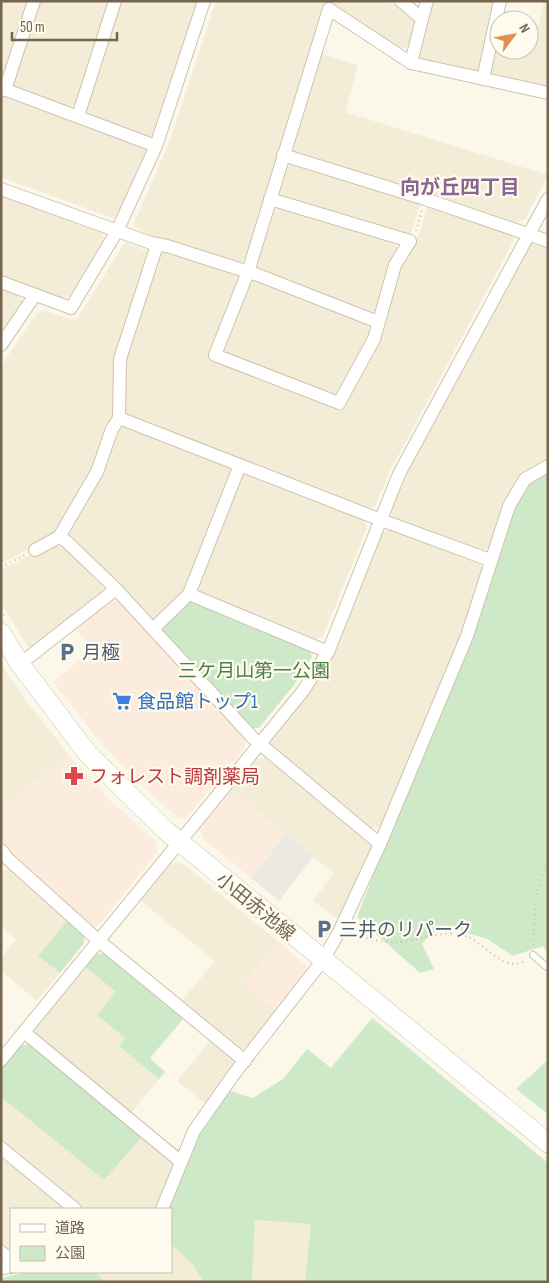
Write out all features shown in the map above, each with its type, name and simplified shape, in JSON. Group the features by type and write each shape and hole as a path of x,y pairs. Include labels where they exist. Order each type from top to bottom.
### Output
{"street":[{"path":"34,1 3,89 156,146"},
{"path":"78,116 115,1"},
{"path":"1,282 71,308 117,231 156,146 204,1"},
{"path":"400,1 422,19"},
{"path":"411,63 427,1"},
{"path":"483,79 500,1"},
{"path":"270,199 410,241 395,265 374,340 339,403 215,355 248,272 283,155 329,9 411,63 548,94"},
{"path":"283,155 530,233 548,241"},
{"path":"1,189 157,245 248,272 378,322"},
{"path":"1,1060 303,691 328,652 399,474 548,199"},
{"path":"35,550 59,538 97,472 112,429 118,418 120,359 157,245"},
{"path":"1,345 35,295"},
{"path":"118,418 380,520 490,560"},
{"path":"153,629 189,594 240,465"},
{"path":"162,1208 194,1131 244,1061 323,960 339,932 380,844 467,636 490,560 510,506 525,479 548,466"},
{"path":"59,538 66,541 116,590 260,744 380,844"},
{"path":"20,664 116,590"},
{"path":"189,594 328,652"},
{"name":"小田赤池線","path":"1,633 20,664 88,754 180,843 548,1143"},
{"path":"4,859 99,942 244,1061"},
{"path":"24,1032 180,1162"},
{"path":"1,1148 74,1208"}],"lane":[{"path":"533,955 548,968"}],"path":[{"path":"415,233 423,209"},
{"path":"1,567 35,550"},
{"path":"339,932 389,942 453,934 466,936 511,964 522,963 533,955 537,895 540,877 548,864"}],"shaded area":[{"path":"1,1 29,1 4,77 1,78"},
{"path":"39,1 110,1 76,104 69,107 16,88 12,81"},
{"path":"121,1 199,1 156,133 148,137 90,115 86,107"},
{"path":"216,1 326,1 246,259 237,264 155,237 133,226 170,141"},
{"path":"327,1 390,1 416,23 411,45 399,49"},
{"path":"433,1 495,1 493,10 489,10 489,30 481,68 473,72 423,61 419,54"},
{"path":"544,1 548,1 548,88 494,76 490,70 492,60 539,60 539,25"},
{"path":"321,54 358,65 345,112 548,175 525,219 517,223 294,153 291,147"},
{"path":"1,95 145,147 147,154 119,214 112,218 1,177"},
{"path":"293,164 418,203 420,205 411,234 409,235 282,198 278,190 285,167"},
{"path":"1,196 102,233 105,240 72,295 60,299 1,277"},
{"path":"428,206 511,232 514,240 391,469 375,506 368,510 129,416 123,410 125,359 159,255 166,252 237,275 239,279 209,359 342,410 379,342 400,267 418,236"},
{"path":"279,208 395,242 398,250 376,310 369,313 259,270 255,263 271,212"},
{"path":"539,241 548,245 548,461 507,501 489,547 480,552 394,520 390,511 404,477 530,244"},
{"path":"125,242 149,252 112,414 93,470 50,538 1,563 1,366 36,314 44,310 76,321"},
{"path":"256,280 365,323 370,331 369,338 339,393 332,395 226,354 223,346 249,282"},
{"path":"1,288 19,294 23,303 1,335"},
{"path":"125,426 228,466 231,473 184,590 154,620 150,620 72,539 67,531 101,477 117,431"},
{"path":"247,474 364,520 367,527 323,636 316,639 200,592 196,586 241,475"},
{"path":"390,529 477,560 482,567 461,635 382,826 367,829 270,748 270,740 328,663 340,640 382,534"},
{"path":"56,543 66,548 103,588 102,594 31,648 27,645 1,604 1,570"},
{"path":"112,600 118,601 244,735 245,747 186,818 177,817 144,787 97,738 53,682 94,649 75,628"},
{"path":"1,665 27,702 69,755 1,808"},
{"path":"69,755 110,800 156,842 158,851 98,926 90,927 12,854 1,840 1,808"},
{"path":"269,757 367,838 373,848 339,920 313,901 334,873 230,789 255,759"},
{"path":"230,789 286,834 251,878 204,839 199,829"},
{"path":"286,834 314,856 279,901 251,878"},
{"path":"171,863 182,863 279,942 243,984 277,1011 248,1048 240,1050 181,1002 215,961 140,900"},
{"path":"12,869 68,920 39,956 60,973 37,1001 1,970 1,958 16,939 1,927 1,873 4,870"},
{"path":"279,942 306,965 306,972 277,1011 243,984"},
{"path":"85,966 117,992 98,1015 125,1038 119,1046 159,1079 131,1113 36,1034 35,1027"},
{"path":"211,1040 233,1058 234,1066 207,1105 177,1081"},
{"path":"1,1097 104,1180 142,1137 172,1162 174,1167 157,1208 84,1208 1,1141"},
{"path":"1,1154 68,1208 10,1208 10,1251 1,1244"},
{"path":"255,1220 311,1224 305,1282 252,1282"},
{"path":"172,1245 193,1265 204,1282 105,1282 97,1273 172,1273"}],"green space":[{"path":"548,471 548,954 543,946 513,956 487,939 452,928 431,933 422,944 434,969 420,973 357,917 514,511 529,483"},
{"name":"三ケ月山第一公園","path":"188,602 193,602 310,649 312,657 294,685 259,728 253,728 163,634 164,626"},
{"path":"68,920 84,935 84,943 60,973 38,956"},
{"path":"104,953 184,1018 150,1058 165,1072 159,1079 119,1046 125,1038 97,1015 116,992 85,966 94,955"},
{"path":"372,1018 548,1163 548,1282 305,1282 311,1224 255,1220 252,1282 204,1282 193,1265 172,1245 172,1208 168,1208 199,1134 230,1091 253,1098 283,1079 307,1049 331,1068"},
{"path":"31,1044 142,1137 104,1180 1,1097 1,1068 20,1046"},
{"path":"548,1060 548,1114 516,1089"},
{"path":"23,1273 97,1273 105,1282 5,1282 1,1278"}],"place":[{"name":"月極","path":"67,652"},
{"name":"食品館トップ1","path":"122,701"},
{"name":"フォレスト調剤薬局","path":"74,776"},
{"name":"三井のリパーク","path":"324,929"}],"district":[{"name":"向が丘四丁目","path":"460,187"}]}
